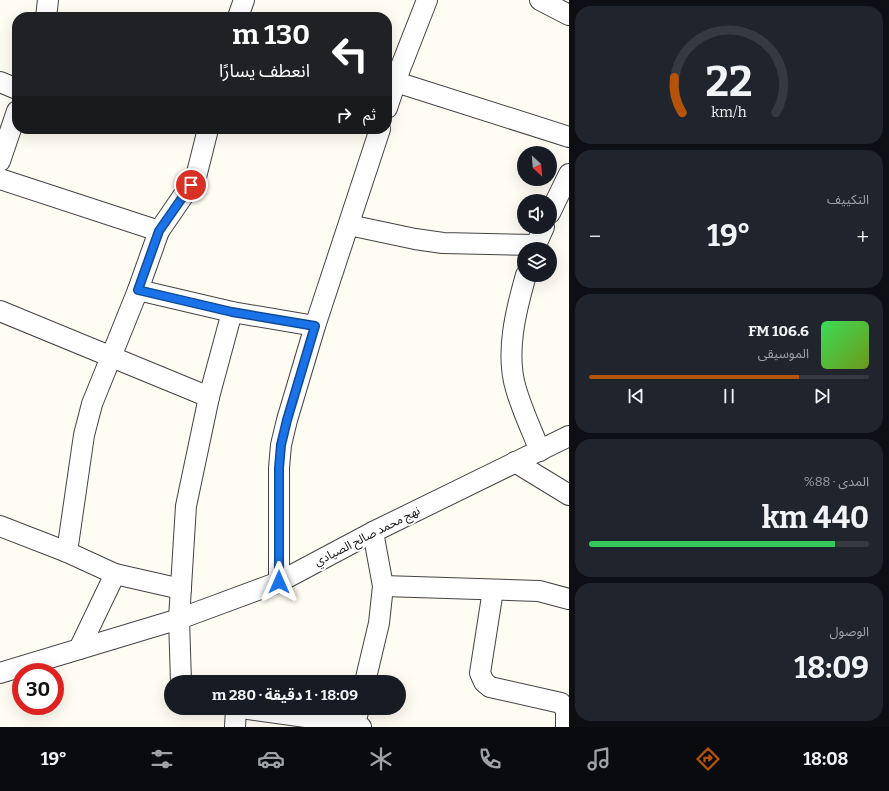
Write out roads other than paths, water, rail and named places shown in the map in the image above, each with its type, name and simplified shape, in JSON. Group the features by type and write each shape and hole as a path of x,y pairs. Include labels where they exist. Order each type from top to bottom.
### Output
{"street":[{"path":"47,12 48,0"},
{"path":"392,82 394,71 427,0"},
{"path":"540,0 569,15"},
{"path":"394,71 569,137"},
{"path":"0,82 12,87"},
{"path":"0,160 12,125"},
{"path":"67,552 84,435 92,404 138,290 159,231 196,177 207,134"},
{"path":"279,582 279,468 281,445 315,326 378,134"},
{"path":"557,199 569,174"},
{"path":"0,179 159,231"},
{"path":"349,225 415,239 443,243 517,246"},
{"path":"524,282 516,310 512,339 512,364 515,388 540,451"},
{"path":"138,290 232,312 315,326"},
{"path":"0,311 209,397"},
{"path":"181,675 179,619 186,506 209,397 232,312"},
{"name":"نهج محمد صالح الصيادي","path":"0,673 179,619 279,582 373,532 569,436"},
{"path":"515,462 569,495"},
{"path":"0,526 67,552 115,574 181,589"},
{"path":"367,675 379,623 383,586 373,532"},
{"path":"79,649 115,574"},
{"path":"383,586 539,591 569,599"},
{"path":"493,590 480,676 490,687 561,703 566,710 566,727"},
{"path":"235,727 236,715"},
{"path":"309,715 358,720"}]}
